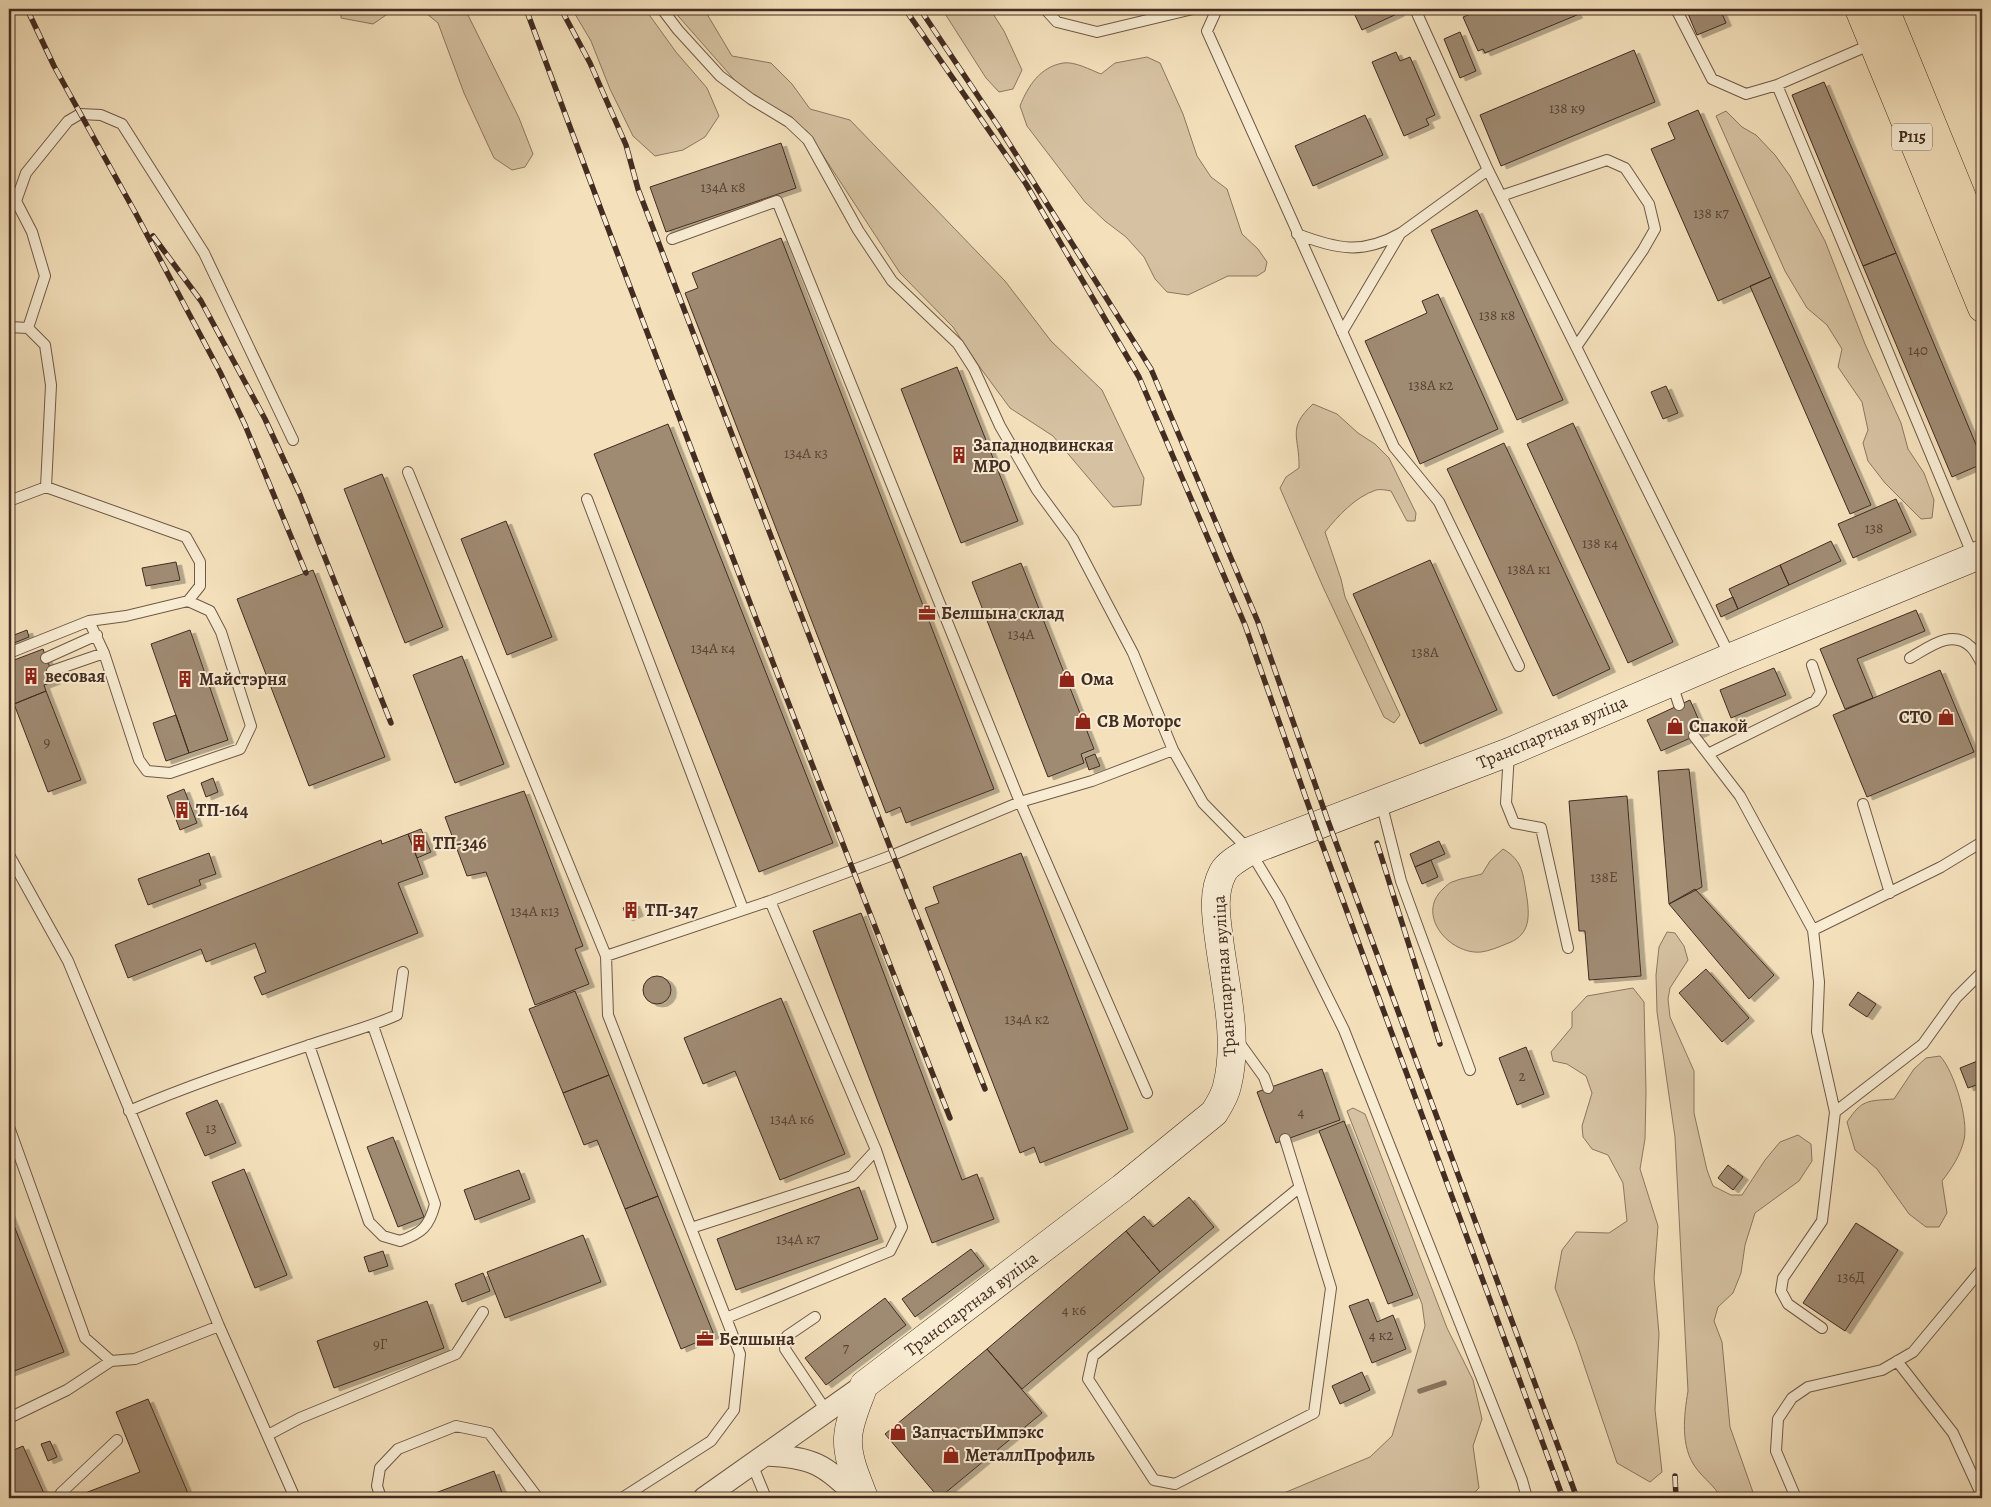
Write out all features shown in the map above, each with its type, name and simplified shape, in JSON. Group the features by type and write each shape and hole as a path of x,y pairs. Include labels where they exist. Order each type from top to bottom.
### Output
{"main road":[{"name":"Р115","path":"1859,9 1884,38 1982,246"},
{"name":"Р115","path":"1885,9 1884,38 1982,308"},
{"name":"Транспартная вуліца","path":"864,1385 1122,1188 1214,1113 1227,1087 1231,1062 1231,1032 1216,909 1217,888 1224,870 1250,850 1509,752 1676,694 1730,657 1978,555"},
{"path":"864,1385 853,1414 848,1438 852,1466 864,1498"}],"street":[{"name":"Транспартная вуліца","path":"704,1498 864,1385"},
{"path":"758,1460 795,1456 821,1466 842,1482 858,1498"}],"lane":[{"path":"662,9 678,30 720,76 788,122 808,140 858,230 892,281 958,344 974,369 1000,426 1037,490 1073,539 1133,653 1174,750 1203,803 1250,850 1280,899 1344,1030 1527,1498"},
{"path":"1045,9 1057,22 1097,32 1193,9"},
{"path":"1217,9 1207,31 1394,447 1439,502 1520,666"},
{"path":"1415,9 1488,170 1730,657"},
{"path":"1676,9 1712,79 1746,94 1777,85 1884,38"},
{"path":"1777,85 1978,555"},
{"path":"28,328 45,276 32,232 16,201 26,173 68,121 80,114 101,115 122,124 204,253 293,440"},
{"path":"1501,196 1607,160 1625,168 1649,204 1655,229 1643,250 1576,347"},
{"path":"1297,234 1326,245 1358,249 1387,241 1401,233 1488,170"},
{"path":"672,239 777,201 1020,802 1147,1093"},
{"path":"1342,332 1401,233"},
{"path":"9,327 28,328 45,344 51,385 46,488"},
{"path":"408,472 606,956 608,1015 740,1354 734,1410 711,1441 622,1498"},
{"path":"9,501 46,488 186,537 200,562 200,586 188,601 126,616 90,621 9,653"},
{"path":"587,499 743,909"},
{"path":"90,621 104,653 139,760 147,771 170,773 240,749 250,726 221,632 210,611 188,601"},
{"path":"46,658 97,635"},
{"path":"1910,658 1944,640 1958,639 1971,647 1982,664"},
{"path":"52,671 104,653"},
{"path":"1708,754 1815,701 1821,692 1812,665"},
{"path":"1694,736 1740,796 1813,930 1819,982 1817,1032 1835,1112 1822,1222 1783,1278 1780,1292 1788,1304 1822,1328"},
{"path":"606,956 770,900 893,855 1020,802 1102,777 1174,750"},
{"path":"1509,752 1506,803 1514,823 1541,828 1568,948"},
{"path":"1380,801 1402,881 1470,1070"},
{"path":"1863,804 1890,893"},
{"path":"1813,930 1941,867 1982,842"},
{"path":"9,855 68,961 219,1326 296,1498"},
{"path":"726,1318 890,1251 902,1227 876,1150 770,900"},
{"path":"129,1111 308,1045 372,1026 397,1015 403,972"},
{"path":"1835,1112 1923,1044 1956,998 1982,972"},
{"path":"308,1045 368,1222 383,1236 400,1242 418,1234 431,1220 435,1204 372,1026"},
{"path":"1231,1032 1264,1077 1268,1088"},
{"path":"9,1127 84,1338 111,1360"},
{"path":"1284,1139 1300,1187 1331,1288 1314,1413 1175,1484 1154,1480 1088,1379 1093,1356 1300,1187"},
{"path":"691,1228 852,1176 876,1150"},
{"path":"1796,1498 1776,1451 1778,1419 1792,1398 1808,1387 1882,1370 1913,1352 1982,1269"},
{"path":"268,1435 300,1418 456,1354 483,1312"},
{"path":"815,1317 787,1336 786,1349 827,1412"},
{"path":"9,1418 67,1390 111,1360 135,1358 219,1326"},
{"path":"1897,1361 1953,1433 1982,1496"},
{"path":"381,1498 376,1486 380,1468 398,1449 456,1426 489,1433 538,1498"},
{"path":"58,1498 60,1493 117,1440"},
{"path":"758,1460 766,1498"}],"shaded area":[{"path":"341,9 421,9 389,13 373,24 341,18"},
{"path":"421,9 465,9 519,118 533,154 525,167 512,170 494,158 464,93 438,23"},
{"path":"572,9 645,9 676,52 707,88 719,116 705,137 683,150 655,156 633,136 610,89 591,41"},
{"path":"672,9 704,9 732,56 771,63 792,84 810,109 850,120 1005,281 1051,341 1102,390 1144,478 1141,505 1113,507 1053,436 1010,408 953,327 900,273 807,131 753,101"},
{"path":"942,9 990,9 1004,31 1022,70 1013,89 999,92 986,78"},
{"path":"1147,57 1160,63 1183,114 1197,156 1211,177 1227,189 1242,234 1258,249 1267,262 1265,271 1257,276 1228,276 1188,295 1167,292 1155,279 1144,257 1126,237 1085,202 1027,126 1020,106 1027,91 1041,73 1055,65 1072,63 1101,74 1115,63"},
{"path":"1726,111 1742,127 1756,135 1775,155 1790,176 1825,241 1865,344 1901,423 1908,449 1924,473 1934,500 1932,518 1921,519 1885,483 1868,461 1863,443 1868,430 1862,402 1838,367 1842,349 1827,325 1807,308 1785,271 1716,116"},
{"path":"1313,404 1337,414 1358,433 1375,444 1389,458 1416,513 1415,521 1407,521 1391,491 1376,490 1354,502 1325,532 1345,597 1400,715 1394,723 1384,717 1323,587 1280,488 1286,477 1299,468 1297,427 1300,420"},
{"path":"1503,849 1519,864 1525,883 1528,920 1524,932 1514,941 1491,950 1481,952 1469,951 1458,947 1440,931 1435,921 1433,910 1435,899 1451,882 1482,874 1490,861"},
{"path":"1667,932 1675,933 1684,946 1688,960 1670,988 1668,999 1670,1017 1694,1071 1694,1113 1707,1170 1713,1186 1731,1195 1742,1195 1765,1160 1780,1142 1798,1135 1811,1144 1812,1161 1799,1181 1755,1213 1745,1245 1741,1273 1733,1293 1718,1307 1714,1321 1722,1342 1730,1427 1755,1498 1721,1498 1696,1468 1691,1460 1685,1441 1685,1410 1688,1391 1675,1137 1657,1012 1656,975 1659,947"},
{"path":"1633,988 1644,1002 1645,1139 1640,1169 1658,1226 1654,1278 1659,1334 1655,1410 1662,1472 1650,1482 1617,1463 1577,1344 1555,1288 1562,1250 1576,1232 1609,1233 1627,1221 1623,1183 1608,1155 1592,1149 1583,1137 1582,1126 1592,1093 1586,1076 1567,1064 1553,1061 1551,1052 1572,1027 1572,1012 1587,996"},
{"path":"1940,1056 1950,1073 1959,1096 1965,1131 1958,1157 1942,1181 1947,1213 1939,1227 1926,1227 1909,1214 1877,1169 1855,1150 1847,1122 1857,1109 1866,1103 1894,1099 1914,1069 1926,1058"},
{"path":"1353,1108 1365,1114 1447,1328 1473,1380 1482,1419 1473,1446 1479,1488 1469,1498 1272,1498 1370,1457 1392,1436 1425,1326 1422,1304 1347,1111"}],"building":[{"path":"1352,9 1397,9 1399,13 1362,30"},
{"path":"1483,9 1574,9 1577,15 1485,53 1483,49 1478,51 1463,17"},
{"path":"1686,9 1720,9 1726,23 1697,35"},
{"path":"1460,32 1476,71 1460,78 1444,39"},
{"path":"1634,50 1655,102 1501,166 1480,115"},
{"path":"1396,52 1400,61 1410,57 1435,115 1426,119 1429,125 1404,136 1372,62"},
{"path":"1824,82 1896,253 1863,266 1792,95"},
{"path":"1698,110 1771,277 1718,301 1651,149 1675,139 1668,123"},
{"path":"1365,115 1383,155 1313,186 1295,146"},
{"path":"781,143 796,188 666,232 650,187"},
{"path":"1477,210 1563,400 1517,420 1431,230"},
{"path":"781,238 994,789 906,823 900,807 886,813 685,293 698,288 692,273"},
{"path":"1896,253 1982,459 1982,464 1952,477 1863,266"},
{"path":"1771,277 1871,505 1850,514 1750,286"},
{"path":"1438,294 1498,429 1420,464 1365,341 1427,313 1422,301"},
{"name":"Западнодвинская МРО","path":"957,367 1018,521 961,543 901,389"},
{"path":"1666,386 1678,413 1663,419 1651,392"},
{"path":"1573,423 1673,642 1628,663 1527,444"},
{"path":"668,424 833,843 759,872 594,454"},
{"path":"1504,443 1610,669 1553,696 1447,469"},
{"path":"382,474 443,627 405,643 344,489"},
{"path":"1896,499 1911,532 1853,558 1838,524"},
{"path":"506,521 552,637 507,655 461,539"},
{"path":"1831,541 1841,561 1789,585 1780,565"},
{"path":"1430,560 1497,710 1420,744 1353,594"},
{"path":"176,562 180,580 146,586 142,568"},
{"path":"1021,563 1094,749 1081,754 1084,763 1048,777 972,582"},
{"path":"1780,565 1789,585 1738,609 1729,589"},
{"path":"313,570 385,757 309,786 237,599"},
{"path":"1733,597 1738,609 1721,617 1716,605"},
{"path":"1916,610 1925,631 1857,659 1873,698 1845,709 1820,649"},
{"path":"27,630 29,637 9,645 9,637"},
{"name":"Майстэрня","path":"190,630 228,740 189,753 151,644"},
{"name":"весовая","path":"43,649 55,681 44,685 46,691 14,704 11,699 9,700 9,662"},
{"path":"462,656 504,764 455,783 413,675"},
{"path":"1774,668 1786,695 1731,718 1720,690"},
{"path":"1940,670 1974,752 1867,797 1833,715"},
{"path":"46,691 81,780 48,792 14,704"},
{"name":"Спакой","path":"1690,700 1704,732 1661,751 1647,720"},
{"path":"176,715 189,753 166,761 153,723"},
{"path":"1095,754 1100,766 1089,770 1085,758"},
{"path":"1689,769 1702,887 1669,904 1658,771"},
{"path":"213,778 218,792 206,797 201,783"},
{"name":"ТП-164","path":"184,789 197,823 180,830 167,796"},
{"path":"524,791 583,946 575,949 589,984 535,1005 486,872 467,876 445,817"},
{"path":"1627,796 1641,976 1589,980 1585,931 1579,931 1569,801"},
{"name":"ТП-346","path":"421,829 431,852 417,858 408,834"},
{"path":"408,834 423,874 398,883 418,933 262,995 254,977 266,972 255,943 206,962 201,949 128,978 115,945 381,840 382,844"},
{"path":"1439,841 1445,854 1415,867 1410,854"},
{"path":"209,853 216,874 199,880 201,885 148,905 138,879"},
{"path":"1021,853 1128,1129 1040,1163 1034,1147 1020,1153 925,908 939,903 933,887"},
{"path":"1431,860 1438,877 1422,884 1415,867"},
{"path":"1695,889 1774,975 1749,999 1669,904"},
{"name":"ТП-347","path":"634,903 638,913 627,918 623,908"},
{"path":"861,913 962,1180 977,1174 994,1219 932,1243 813,931"},
{"path":"1706,969 1749,1018 1722,1042 1679,993"},
{"path":"657,976 667,980 671,990 667,1000 657,1004 647,1000 643,990 647,980"},
{"path":"575,991 609,1075 563,1093 529,1009"},
{"path":"1858,992 1876,1004 1867,1017 1849,1005"},
{"path":"781,998 845,1154 780,1180 735,1071 703,1084 684,1038"},
{"path":"1526,1047 1544,1094 1517,1105 1499,1058"},
{"path":"1980,1060 1982,1065 1982,1083 1968,1088 1960,1068"},
{"path":"1322,1069 1340,1120 1276,1143 1257,1092"},
{"path":"609,1075 658,1196 625,1209 597,1140 584,1145 563,1093"},
{"path":"217,1100 236,1143 205,1156 186,1113"},
{"path":"1344,1121 1413,1295 1388,1304 1319,1131"},
{"path":"393,1137 424,1217 398,1227 367,1147"},
{"path":"1728,1165 1743,1177 1733,1190 1718,1178"},
{"path":"244,1169 287,1275 255,1288 212,1182"},
{"path":"519,1170 530,1199 475,1220 464,1190"},
{"path":"859,1187 878,1239 736,1290 717,1239"},
{"path":"658,1196 714,1335 681,1349 625,1209"},
{"path":"1189,1197 1214,1227 1160,1272 1126,1231 1144,1216 1153,1227"},
{"path":"9,1213 64,1352 9,1373"},
{"path":"1856,1223 1898,1250 1845,1331 1803,1303"},
{"path":"1126,1231 1160,1272 1022,1389 987,1349"},
{"path":"583,1235 601,1282 505,1318 487,1272"},
{"path":"971,1249 984,1266 915,1317 902,1299"},
{"path":"383,1251 388,1266 369,1272 364,1257"},
{"path":"483,1273 490,1291 462,1302 455,1284"},
{"path":"885,1298 906,1325 826,1385 805,1358"},
{"path":"1368,1299 1377,1322 1393,1315 1406,1349 1372,1363 1349,1306"},
{"path":"427,1301 444,1348 334,1388 317,1341"},
{"path":"987,1349 1042,1413 939,1498 885,1434"},
{"path":"1362,1372 1370,1390 1340,1404 1332,1386"},
{"path":"148,1399 190,1498 72,1498 140,1472 116,1412"},
{"path":"50,1441 57,1457 48,1461 41,1444"},
{"path":"23,1446 46,1498 9,1498 9,1452"},
{"path":"494,1471 504,1498 422,1498"}],"waterway":[{"path":"1420,1391 1444,1383"}],"railway":[{"path":"27,9 54,66 136,214 220,372 245,425 306,573"},
{"path":"526,9 735,565 950,1118"},
{"path":"561,9 590,63 626,145 638,189 893,855 985,1089"},
{"path":"905,9 1026,184 1139,377 1245,625 1321,841 1563,1498"},
{"path":"920,9 1000,129 1151,369 1258,622 1328,821 1577,1498"},
{"path":"153,236 201,301 265,419 300,495 391,723"},
{"path":"1377,843 1440,1044"},
{"path":"1675,1476 1676,1498"}],"place":[{"name":"Западнодвинская МРО","path":"959,455"},
{"name":"Белшына склад","path":"927,613"},
{"name":"весовая","path":"31,676"},
{"name":"Майстэрня","path":"185,679"},
{"name":"Ома","path":"1067,679"},
{"name":"СТО","path":"1946,717"},
{"name":"СВ Моторс","path":"1083,721"},
{"name":"Спакой","path":"1675,726"},
{"name":"ТП-164","path":"182,810"},
{"name":"ТП-346","path":"419,843"},
{"name":"ТП-347","path":"631,910"},
{"name":"Белшына","path":"705,1339"},
{"name":"ЗапчастьИмпэкс","path":"898,1432"},
{"name":"МеталлПрофиль","path":"951,1455"}]}
